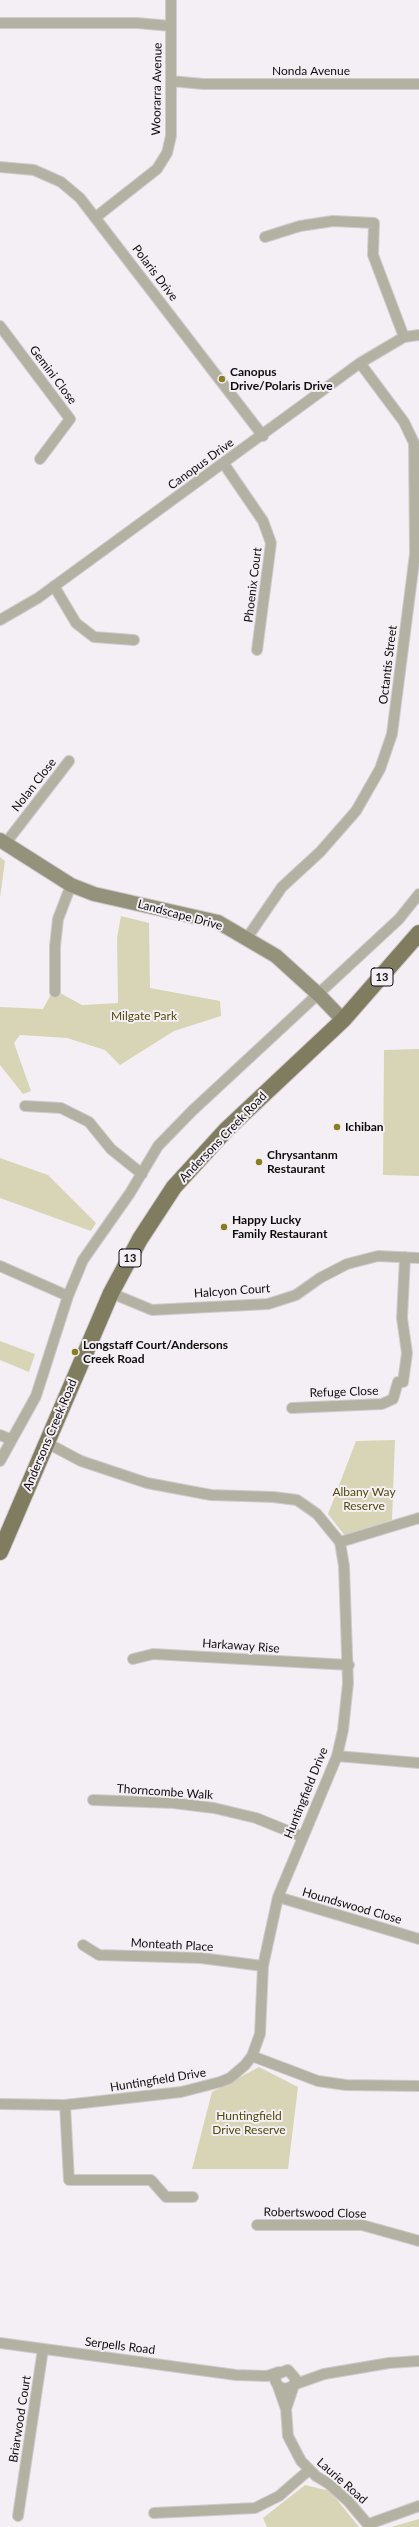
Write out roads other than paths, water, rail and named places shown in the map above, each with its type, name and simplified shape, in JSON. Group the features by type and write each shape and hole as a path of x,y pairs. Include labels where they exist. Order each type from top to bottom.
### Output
{"main road":[{"name":"Andersons Creek Road","path":"0,1552 111,1293 140,1239 174,1187 227,1129 343,1020 419,933"}],"street":[{"name":"Woorarra Avenue","path":"96,216 157,170 167,153 171,136 171,0"},
{"path":"0,23 171,23"},
{"name":"Nonda Avenue","path":"172,84 419,84"},
{"name":"Polaris Drive","path":"0,167 34,170 61,182 80,198 96,216 263,436"},
{"path":"265,238 300,226 333,221 374,223 373,255 404,337"},
{"name":"Gemini Close","path":"0,326 70,419 40,459"},
{"name":"Canopus Drive","path":"0,620 54,586 263,436 360,363 404,337 419,335"},
{"name":"Octantis Street","path":"247,938 282,887 320,852 356,811 380,770 392,734 416,554 414,443 404,422 360,363"},
{"name":"Phoenix Court","path":"224,464 263,521 271,543 257,650"},
{"path":"54,586 76,623 94,637 134,640"},
{"name":"Nolan Close","path":"3,842 69,761"},
{"name":"Landscape Drive","path":"3,842 71,885 94,894 218,922 276,956 319,995 343,1020"},
{"path":"55,992 55,946 58,919 71,885"},
{"path":"0,1461 10,1439 36,1396 68,1296 83,1260 142,1174 158,1146 192,1111 319,995 399,919 419,894"},
{"path":"25,1106 61,1108 89,1122 111,1149 142,1174"},
{"name":"Halcyon Court","path":"111,1293 152,1310 268,1304 296,1295 320,1278 347,1264 378,1256 419,1258"},
{"name":"Refuge Close","path":"292,1408 382,1404 393,1399 398,1382 403,1382 407,1353 402,1318 405,1257"},
{"path":"0,1266 68,1296"},
{"path":"0,1435 10,1439"},
{"name":"Huntingfield Drive","path":"0,2104 65,2105 181,2092 206,2087 230,2078 239,2071 252,2056 260,2034 263,1966 278,1897 336,1756 343,1730 349,1665 344,1566 340,1542 317,1514 297,1500 273,1497 211,1495 147,1483 81,1461 47,1443"},
{"path":"340,1542 419,1518"},
{"name":"Harkaway Rise","path":"133,1659 153,1654 349,1665"},
{"path":"336,1756 419,1764"},
{"name":"Thorncombe Walk","path":"93,1800 173,1803 214,1808 256,1818 303,1837"},
{"name":"Houndswood Close","path":"278,1897 419,1939"},
{"name":"Monteath Place","path":"83,1944 99,1955 201,1958 263,1966"},
{"path":"252,2056 318,2081 346,2085 419,2086"},
{"path":"65,2105 69,2180 151,2180 166,2198 193,2197"},
{"name":"Robertswood Close","path":"257,2225 362,2225 419,2241"},
{"name":"Serpells Road","path":"0,2344 236,2374 267,2376 279,2372"},
{"name":"Briarwood Court","path":"18,2516 44,2349"},
{"path":"389,2363 419,2353"},
{"path":"324,2374 292,2372 285,2370 279,2372 275,2378 277,2385 285,2389 324,2374 389,2363 419,2361"},
{"path":"292,2372 295,2378 293,2385"},
{"name":"Serpells Road","path":"236,2374 277,2385"},
{"name":"Laurie Road","path":"277,2385 286,2409 290,2441 309,2470 329,2484 369,2525"},
{"name":"Laurie Road","path":"286,2409 293,2385"},
{"path":"154,2513 255,2508 279,2496 309,2470"},
{"path":"369,2525 419,2506"}],"place":[{"name":"Canopus Drive/Polaris Drive","path":"222,379"},
{"name":"Ichiban","path":"337,1127"},
{"name":"Chrysantanm Restaurant","path":"259,1162"},
{"name":"Happy Lucky Family Restaurant","path":"224,1227"},
{"name":"Longstaff Court/Andersons Creek Road","path":"75,1352"}],"park label":[{"name":"Milgate Park","path":"144,1016"},
{"name":"Albany Way Reserve","path":"364,1499"},
{"name":"Huntingfield Drive Reserve","path":"249,2123"}]}
